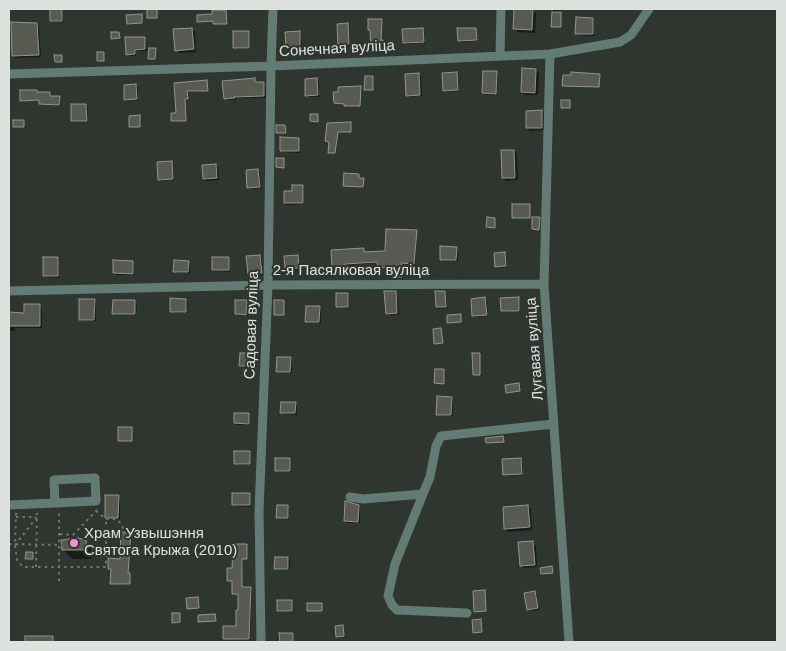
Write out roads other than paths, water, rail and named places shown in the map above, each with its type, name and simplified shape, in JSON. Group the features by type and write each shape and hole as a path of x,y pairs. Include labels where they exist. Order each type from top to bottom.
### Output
{"street":[{"name":"Садовая вуліца","path":"261,642 260,511 268,285 270,66 273,9"},
{"path":"500,55 501,9"},
{"name":"Сонечная вуліца","path":"9,74 270,66 550,54 620,42 632,35 649,9"},
{"name":"Лугавая вуліца","path":"550,54 544,284 569,642"},
{"name":"2-я Пасялковая вуліца","path":"9,291 268,285 544,284"},
{"path":"467,613 397,610 392,605 388,596 395,564 430,477 436,446 441,436 554,424"},
{"path":"12,506 57,504 96,502 95,478 54,480 57,504"},
{"path":"350,497 363,499 423,494"}],"place":[{"name":"Храм Узвышэння Святога Крыжа (2010)","path":"74,543"}]}
